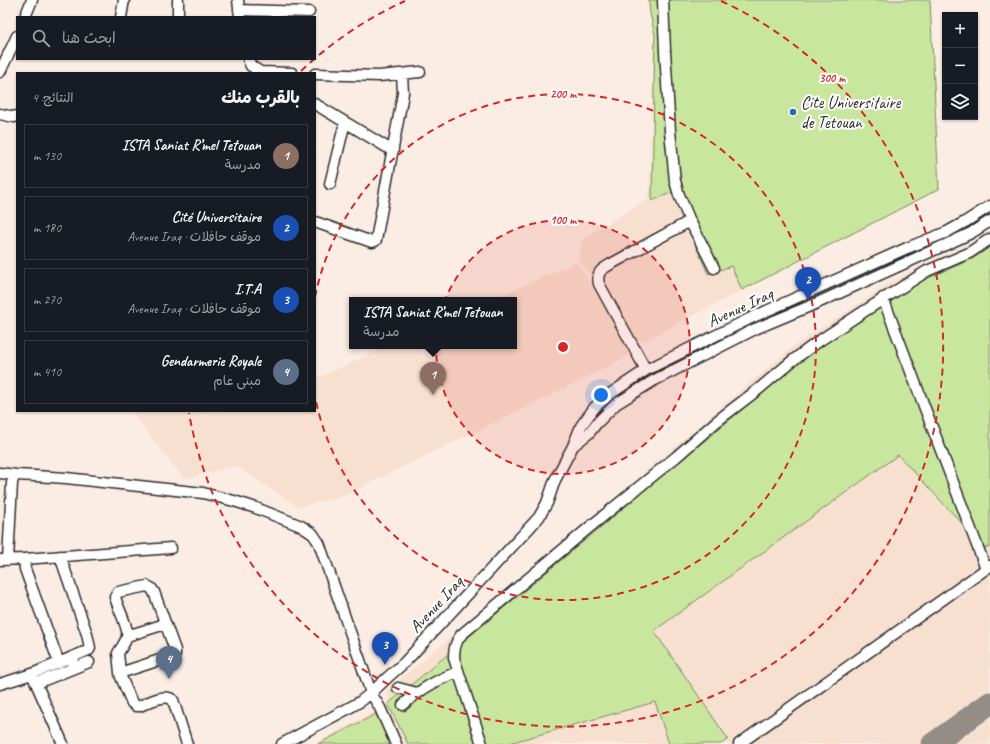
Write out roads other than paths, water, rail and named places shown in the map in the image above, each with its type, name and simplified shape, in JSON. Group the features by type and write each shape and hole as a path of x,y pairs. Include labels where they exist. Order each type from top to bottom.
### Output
{"street":[{"path":"25,16 32,0"},
{"path":"121,16 124,0"},
{"path":"178,0 178,16"},
{"path":"663,0 665,51 674,172 677,191 714,268"},
{"path":"239,9 309,12"},
{"path":"0,72 5,53 16,37"},
{"path":"248,60 251,66 261,72"},
{"path":"316,74 379,76 420,72"},
{"path":"316,222 372,242 376,240 402,100 402,74"},
{"path":"316,105 393,151"},
{"path":"0,114 16,116"},
{"path":"330,184 345,122"},
{"name":"Avenue Iraq","path":"282,744 350,708 371,693 405,662 539,517 547,503 555,480 573,446 581,426 595,408 610,394 646,370 751,318 907,248 947,232 990,206"},
{"path":"646,370 599,284 598,276 600,272 611,264 690,220"},
{"name":"Avenue Iraq","path":"573,446 589,433 616,404 653,381 755,329 815,304 954,241 971,233 990,221"},
{"path":"482,744 454,658 456,642 461,635 670,462 717,421 792,361 883,298 927,271 969,252 990,239"},
{"path":"739,744 988,568 883,298"},
{"path":"0,473 66,478 203,493 248,506 301,526 313,534 319,543 371,693 380,708 396,744"},
{"path":"16,475 12,483 4,560 171,548"},
{"path":"0,684 32,674 72,658 89,650 90,648 87,634 60,556"},
{"path":"24,559 25,570 59,663"},
{"path":"120,673 172,656 174,654 175,650 154,592 152,588 147,586 118,592 115,597 127,630 127,636 118,653 120,673 121,677 132,703 136,706 140,706 164,697 173,700 187,744"},
{"path":"127,636 165,624"},
{"path":"72,658 74,668"},
{"path":"37,683 89,662"},
{"path":"403,705 417,693 435,682 458,672"},
{"path":"32,674 63,744"},
{"path":"398,688 417,693"}],"place":[{"name":"Cite Universitaire de Tetouan","path":"793,112"},
{"name":"Cité Universitaire","path":"808,300"},
{"name":"ISTA Saniat R’mel Tetouan","path":"433,395"},
{"name":"I.T.A","path":"385,665"},
{"name":"Gendarmerie Royale","path":"169,679"}]}
